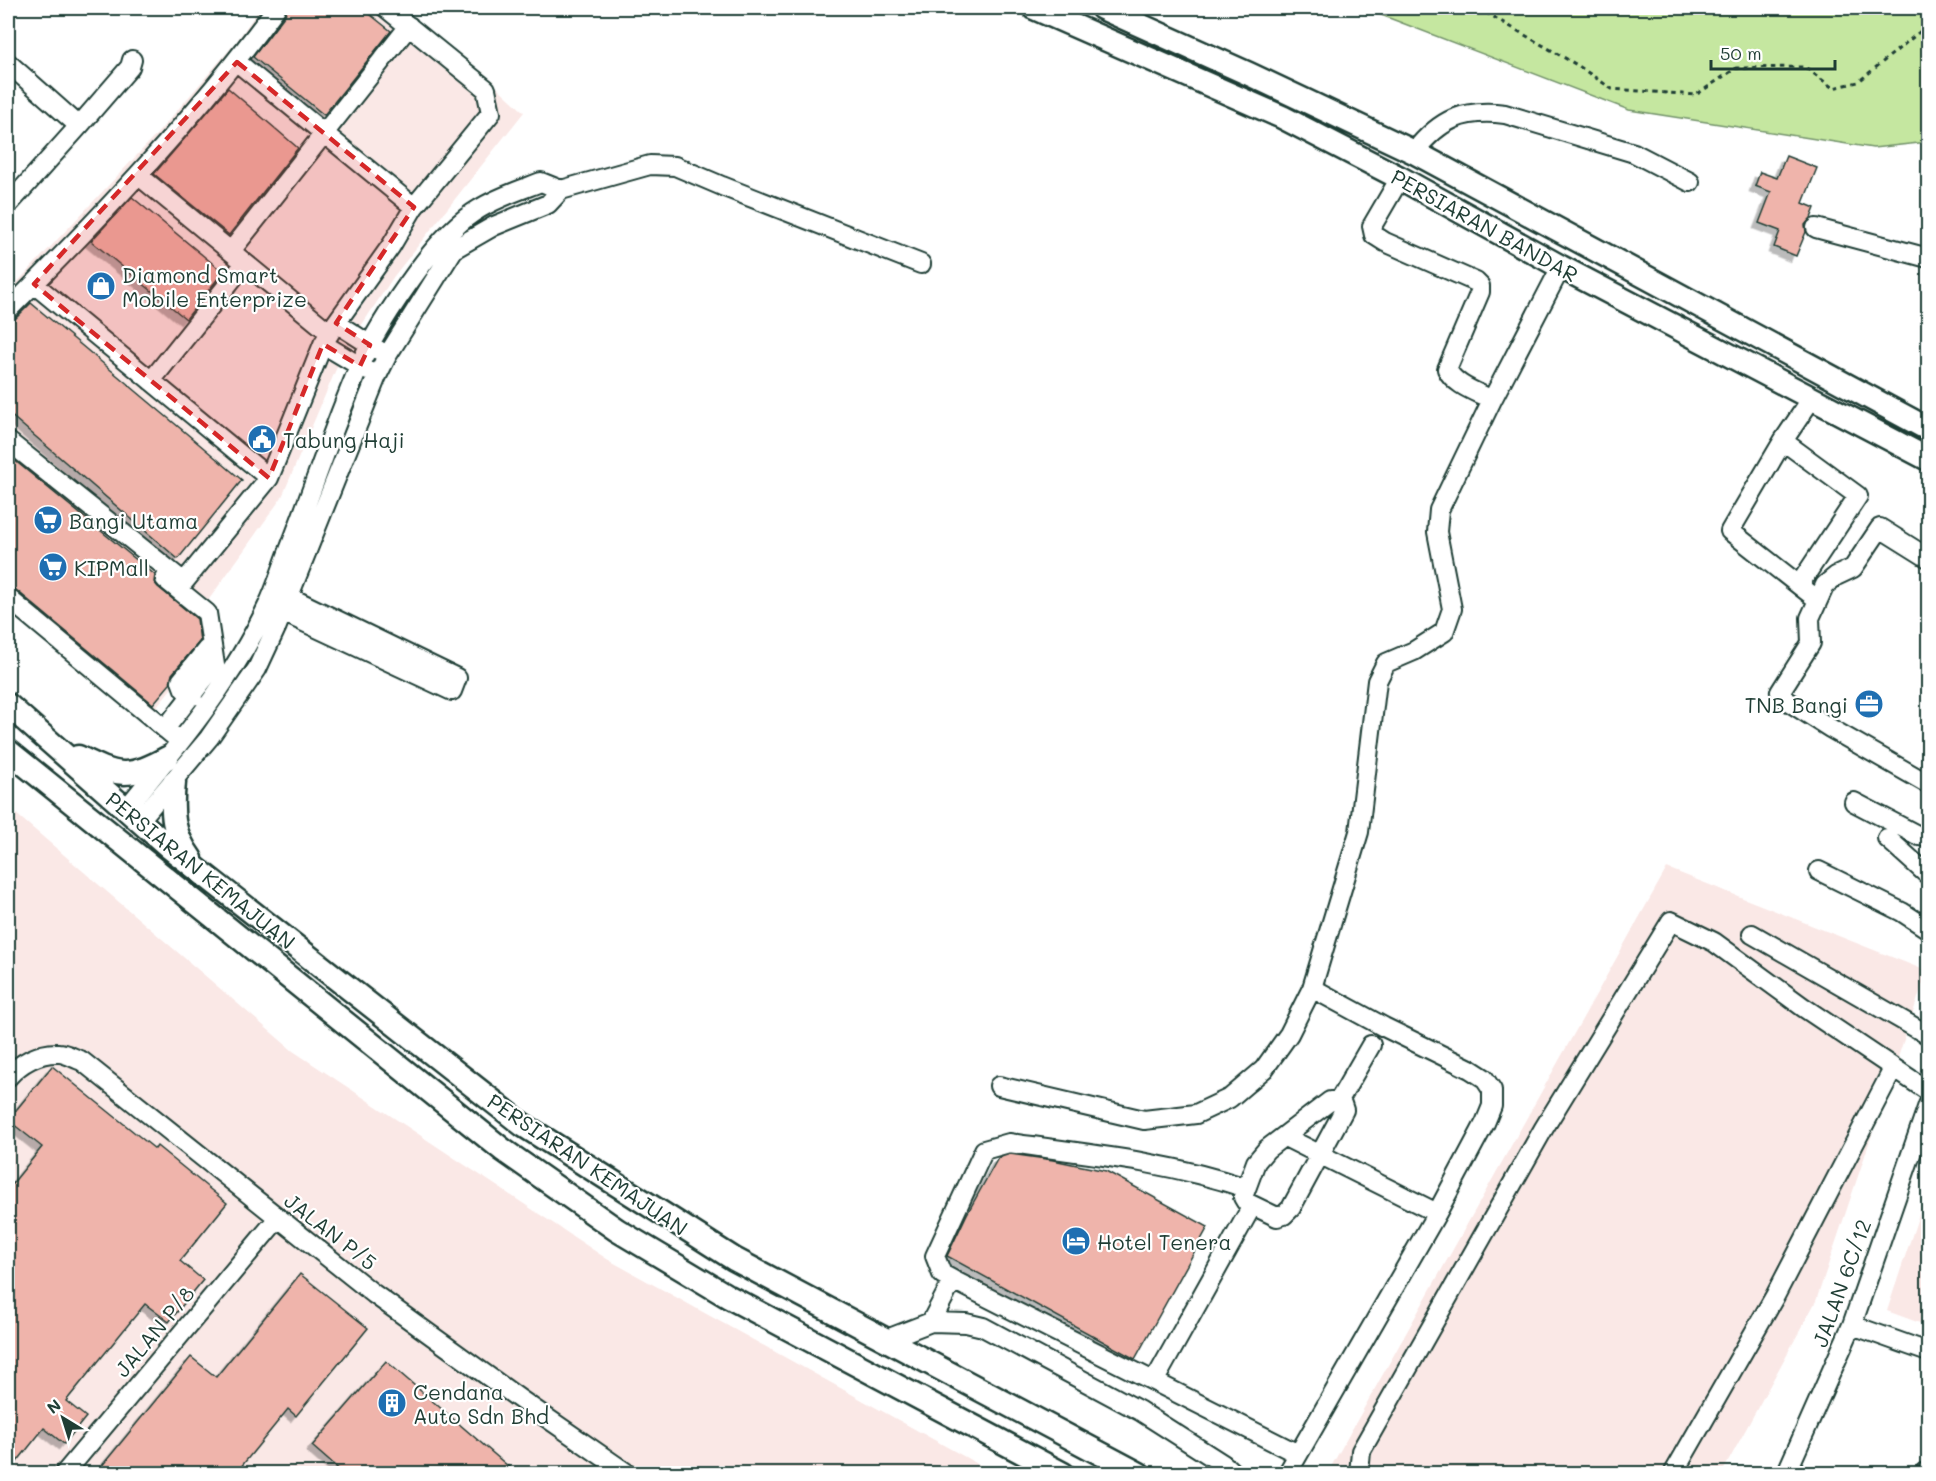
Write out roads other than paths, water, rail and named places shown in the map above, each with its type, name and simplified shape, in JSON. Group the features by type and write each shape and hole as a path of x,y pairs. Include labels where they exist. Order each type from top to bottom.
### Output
{"main road":[{"name":"PERSIARAN BANDAR","path":"1034,8 1282,117 1400,178 1561,267 1929,459"},
{"name":"PERSIARAN BANDAR","path":"1102,8 1414,152 1929,429"},
{"name":"PERSIARAN KEMAJUAN","path":"8,705 130,817 523,1125 734,1259 1139,1473"},
{"path":"50,742 101,769 126,774 140,771 174,749"},
{"path":"8,751 35,758 95,808 130,817 136,840 233,921 261,956"},
{"name":"PERSIARAN KEMAJUAN","path":"8,751 503,1150 617,1230 729,1297 1064,1473"},
{"path":"174,782 172,820 183,849 201,873"}],"street":[{"path":"8,310 138,175 237,62 276,8"},
{"path":"8,441 184,582 269,478 330,333 391,246 414,207 491,113 486,89 386,8"},
{"path":"152,381 324,133 409,26"},
{"path":"8,205 130,68 132,60"},
{"path":"237,62 414,207"},
{"path":"8,63 79,126"},
{"path":"1414,152 1441,124 1472,113 1488,112 1505,114 1634,153 1690,182"},
{"path":"162,725 240,656 278,601 387,356 454,249 494,226 548,204 561,190 650,165 675,166 921,264"},
{"path":"138,175 330,333 360,366 377,376"},
{"path":"1400,178 1372,226 1374,235 1476,282 1480,286 1480,292 1447,369 1451,378 1457,382 1492,399"},
{"path":"130,817 174,782 257,669 278,601 360,366 405,287 451,231 478,209 503,196 542,182 561,190"},
{"path":"1816,228 1929,258"},
{"path":"999,1086 1144,1120 1196,1114 1230,1098 1264,1069 1288,1034 1312,988 1359,832 1377,681 1386,663 1414,651 1444,632 1452,609 1437,532 1439,510 1492,399 1561,267"},
{"path":"34,284 269,478"},
{"path":"330,333 370,345 387,356"},
{"path":"1812,398 1783,441 1730,531 1818,600"},
{"path":"1783,441 1858,496 1799,585"},
{"path":"8,451 207,613 211,648 181,681 192,700"},
{"path":"1929,558 1880,528 1853,568 1836,576 1825,585 1810,618 1811,643 1780,692 1785,700 1830,728 1929,784"},
{"path":"8,597 162,725 174,749"},
{"path":"278,601 457,678 452,691 278,601"},
{"path":"130,817 174,749 192,700"},
{"path":"1854,802 1919,836 1929,837"},
{"path":"1887,838 1929,875"},
{"path":"1819,872 1902,912 1929,929"},
{"path":"1359,1473 1360,1451 1544,1128 1671,921 1714,942 1803,1007 1929,1091"},
{"path":"1752,934 1929,1035"},
{"path":"1287,1473 1437,1213 1492,1106 1492,1090 1484,1078 1384,1028 1312,988"},
{"path":"1338,1102 1371,1046"},
{"name":"JALAN P/5","path":"8,1077 16,1068 39,1055 60,1053 82,1061 374,1294 618,1471"},
{"path":"1673,1473 1775,1296 1893,1069"},
{"path":"1330,1101 1344,1106 1321,1156 1291,1208 1284,1215 1277,1217 1252,1206 1243,1197 1256,1162 1267,1149 1285,1137 1330,1101"},
{"name":"JALAN 6C/12","path":"1786,1473 1852,1325 1929,1105"},
{"path":"1285,1137 1437,1213"},
{"path":"1246,1188 1163,1165 1009,1143 984,1150 935,1256 942,1274 953,1280 1298,1454"},
{"path":"1155,1380 1252,1206"},
{"name":"JALAN P/8","path":"64,1473 278,1218"},
{"path":"931,1322 953,1280"},
{"path":"888,1339 931,1322 966,1323 982,1328 1140,1411 1234,1473"},
{"path":"1852,1325 1929,1352"}],"place":[{"name":"Diamond Smart Mobile Enterprize","path":"101,286"},
{"name":"Tabung Haji","path":"262,439"},
{"name":"Bangi Utama","path":"48,520"},
{"name":"KIPMall","path":"53,567"},
{"name":"TNB Bangi","path":"1869,704"},
{"name":"Hotel Tenera","path":"1076,1241"},
{"name":"Cendana Auto Sdn Bhd","path":"392,1403"}]}
